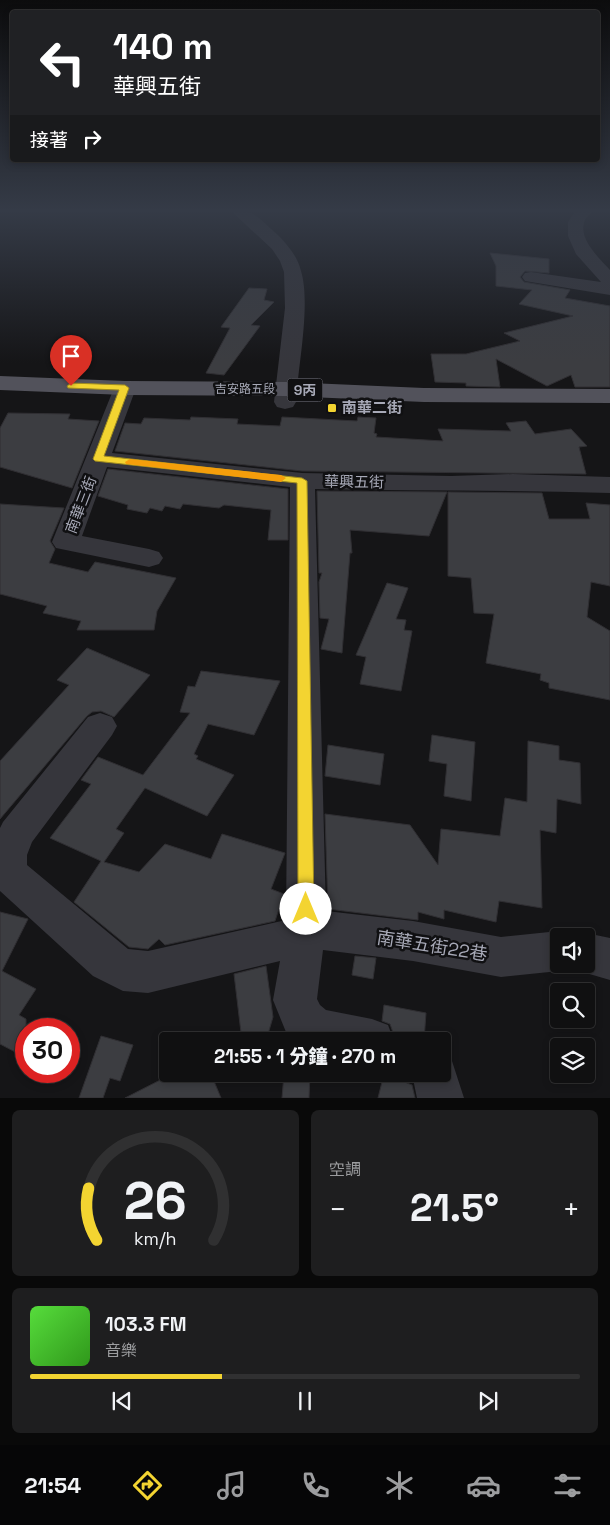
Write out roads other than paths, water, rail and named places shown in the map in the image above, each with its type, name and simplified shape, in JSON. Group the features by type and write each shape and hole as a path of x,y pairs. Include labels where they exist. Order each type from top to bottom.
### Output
{"main road":[{"name":"吉安路五段","path":"0,383 122,394"},
{"name":"吉安路五段","path":"0,395 610,396"},
{"name":"吉安路五段","path":"286,396 610,408"}],"street":[{"path":"286,396 291,348 294,285 289,261"},
{"path":"592,261 610,281"},
{"path":"531,277 610,289"},
{"name":"南華三街","path":"122,394 66,542 149,558"},
{"name":"華興五街","path":"98,459 302,481 451,484 513,482 610,485"},
{"path":"302,481 304,546 305,932 295,1000 304,1021 317,1031 322,1032"},
{"name":"南華五街22巷","path":"100,726 16,834 8,855 8,873 108,961 123,970 148,972 305,932 413,941 500,957 550,952"},
{"path":"595,956 610,960"},
{"path":"437,1082 440,1098"}],"place":[{"name":"南華二街","path":"332,408"}]}
